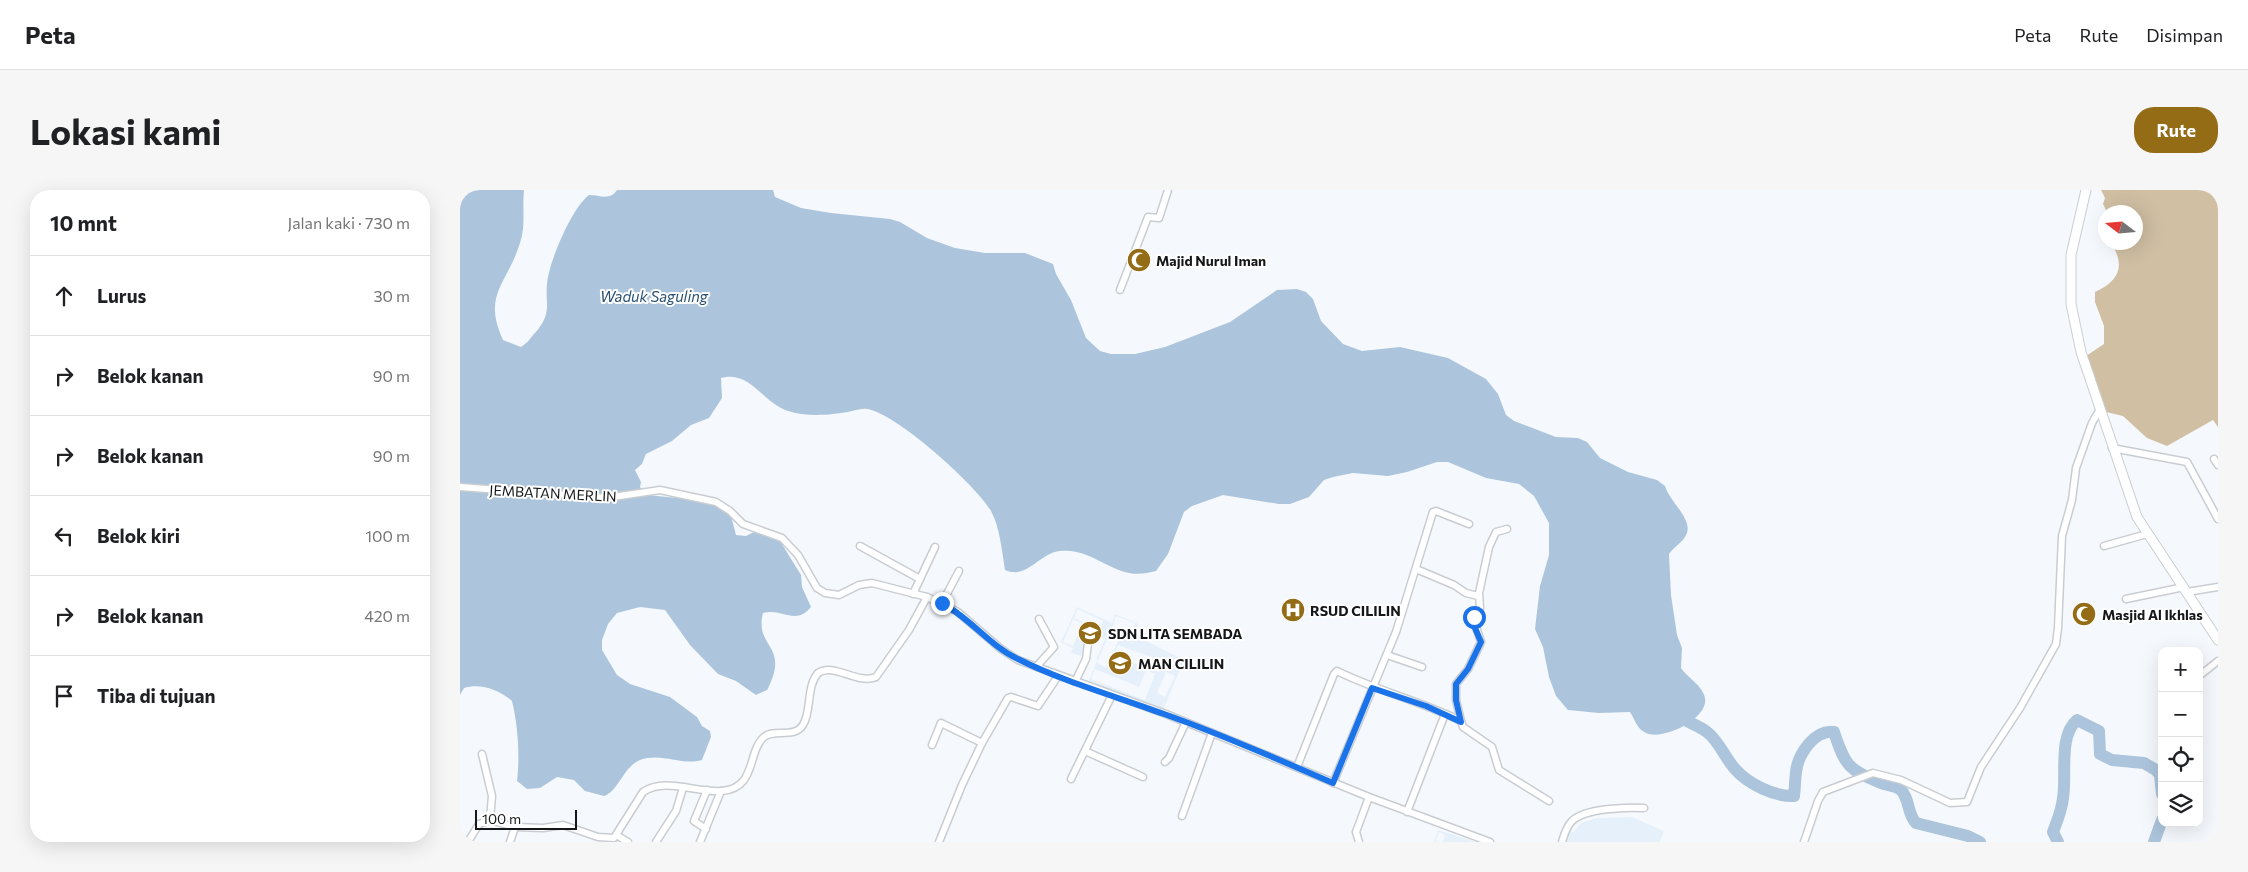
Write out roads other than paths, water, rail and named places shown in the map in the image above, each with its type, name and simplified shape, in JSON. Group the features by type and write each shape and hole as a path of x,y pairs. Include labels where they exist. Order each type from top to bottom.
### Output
{"main road":[{"path":"2086,190 2071,255 2071,304 2081,352 2129,497 2147,534 2218,640"}],"street":[{"path":"1120,290 1139,244 1145,220 1148,217 1159,218 1168,190"},
{"path":"1804,842 1823,792 1873,773 1901,780 1950,803 1962,803 1969,798 1981,767 2020,708 2056,644 2062,536 2072,500 2076,468 2092,423 2100,409"},
{"path":"2112,448 2187,462 2218,519"},
{"name":"JEMBATAN MERLIN","path":"460,488 597,497 627,496 660,490 716,502 730,511 743,524 774,533 790,544 817,588 830,595 839,595 859,585 872,583 927,597 942,603 967,618 1008,654 1036,667 1186,722 1370,798 1490,842"},
{"path":"1333,783 1387,655 1416,569 1426,528 1434,511 1469,524"},
{"path":"1507,529 1499,530 1494,534 1478,596 1480,608 1474,621 1481,642 1468,669 1456,684 1456,700 1463,727 1492,747 1499,770 1549,801"},
{"path":"2104,546 2147,534"},
{"path":"860,546 920,579"},
{"path":"913,594 935,547"},
{"path":"1416,569 1454,585 1466,594 1478,596"},
{"path":"942,603 959,571"},
{"path":"2126,599 2218,587"},
{"path":"468,842 479,824 490,820 515,827 544,828 561,825 609,839 618,836 643,792 656,785 721,791 741,784 765,735 791,733 803,724 813,683 818,673 827,670 863,679 876,677 909,630 927,597"},
{"path":"1036,667 1054,647 1039,619"},
{"path":"1076,682 1086,659 1090,628"},
{"path":"1387,655 1422,667"},
{"path":"2203,673 2218,660"},
{"path":"1297,767 1335,672 1372,688 1445,714 1461,722"},
{"path":"939,842 962,785 1008,698 1011,697 1038,706 1058,676"},
{"path":"1071,779 1112,695"},
{"path":"1407,812 1445,714"},
{"path":"1165,762 1169,758 1186,722"},
{"path":"932,745 941,723 982,744"},
{"path":"1182,816 1212,733"},
{"path":"1085,751 1143,777"},
{"path":"482,754 492,796 490,820"},
{"path":"656,842 676,811 683,788"},
{"path":"706,828 694,821 707,790"},
{"path":"700,842 721,791"},
{"path":"1359,842 1356,832 1370,798"},
{"path":"1562,842 1570,822 1578,817 1607,809 1644,808"},
{"path":"510,842 515,827"},
{"path":"618,836 628,842"}],"water":[{"name":"Waduk Saguling","path":"460,190 524,190 522,236 515,257 499,290 495,311 497,324 503,340 521,347 531,338 544,319 547,307 547,286 550,268 558,245 576,210 589,195 604,197 611,195 617,190 773,190 775,197 801,208 890,219 900,222 927,238 955,248 985,253 1025,253 1053,264 1056,274 1071,300 1086,338 1100,351 1111,354 1135,354 1165,347 1230,322 1277,290 1297,289 1306,292 1313,299 1321,321 1343,344 1362,351 1400,347 1448,358 1486,379 1498,394 1506,415 1514,421 1556,437 1578,438 1587,442 1600,458 1628,472 1657,480 1665,486 1685,518 1688,531 1685,537 1669,554 1671,595 1677,635 1682,648 1681,668 1704,694 1704,706 1693,720 1684,726 1674,731 1654,735 1640,729 1630,712 1599,713 1568,710 1556,696 1549,677 1543,647 1535,629 1540,586 1549,555 1549,523 1534,496 1519,484 1486,478 1448,462 1437,462 1388,476 1353,473 1333,477 1324,480 1309,497 1290,504 1223,495 1192,506 1184,512 1168,554 1156,571 1139,574 1129,573 1079,552 1060,551 1046,556 1027,569 1013,572 1005,570 997,525 991,511 983,500 935,452 897,423 867,409 818,415 795,413 779,407 748,383 731,377 721,378 722,398 709,418 691,425 672,441 646,454 642,464 635,470 641,482 640,487 647,495 707,501 731,516 736,535 746,536 758,530 780,541 801,575 802,587 811,607 805,613 794,616 770,612 763,613 763,634 774,655 775,664 767,690 756,695 736,681 718,674 690,645 665,610 640,607 617,613 608,624 602,640 602,650 617,675 630,684 670,697 697,717 702,726 710,731 711,737 702,760 687,761 656,757 640,760 629,768 614,789 604,796 585,791 574,780 557,777 540,788 527,789 517,781 518,741 512,701 489,688 477,686 464,688 460,695"}],"waterway":[{"path":"1675,712 1711,736 1740,775 1762,789 1787,796 1794,796 1797,765 1809,744 1820,734 1834,732 1845,760 1855,770 1881,783 1900,789 1916,823 1968,836 1980,842"},
{"path":"2058,842 2053,832 2059,815 2064,789 2065,746 2071,727 2077,720 2099,731 2100,754 2112,760 2144,763 2156,770 2160,775 2161,782"},
{"path":"2154,842 2159,827"}],"place":[{"name":"Majid Nurul Iman","path":"1139,260"},
{"name":"RSUD CILILIN","path":"1293,610"},
{"name":"Masjid Al Ikhlas","path":"2084,614"},
{"name":"SDN LITA SEMBADA","path":"1090,633"},
{"name":"MAN CILILIN","path":"1120,663"}]}
